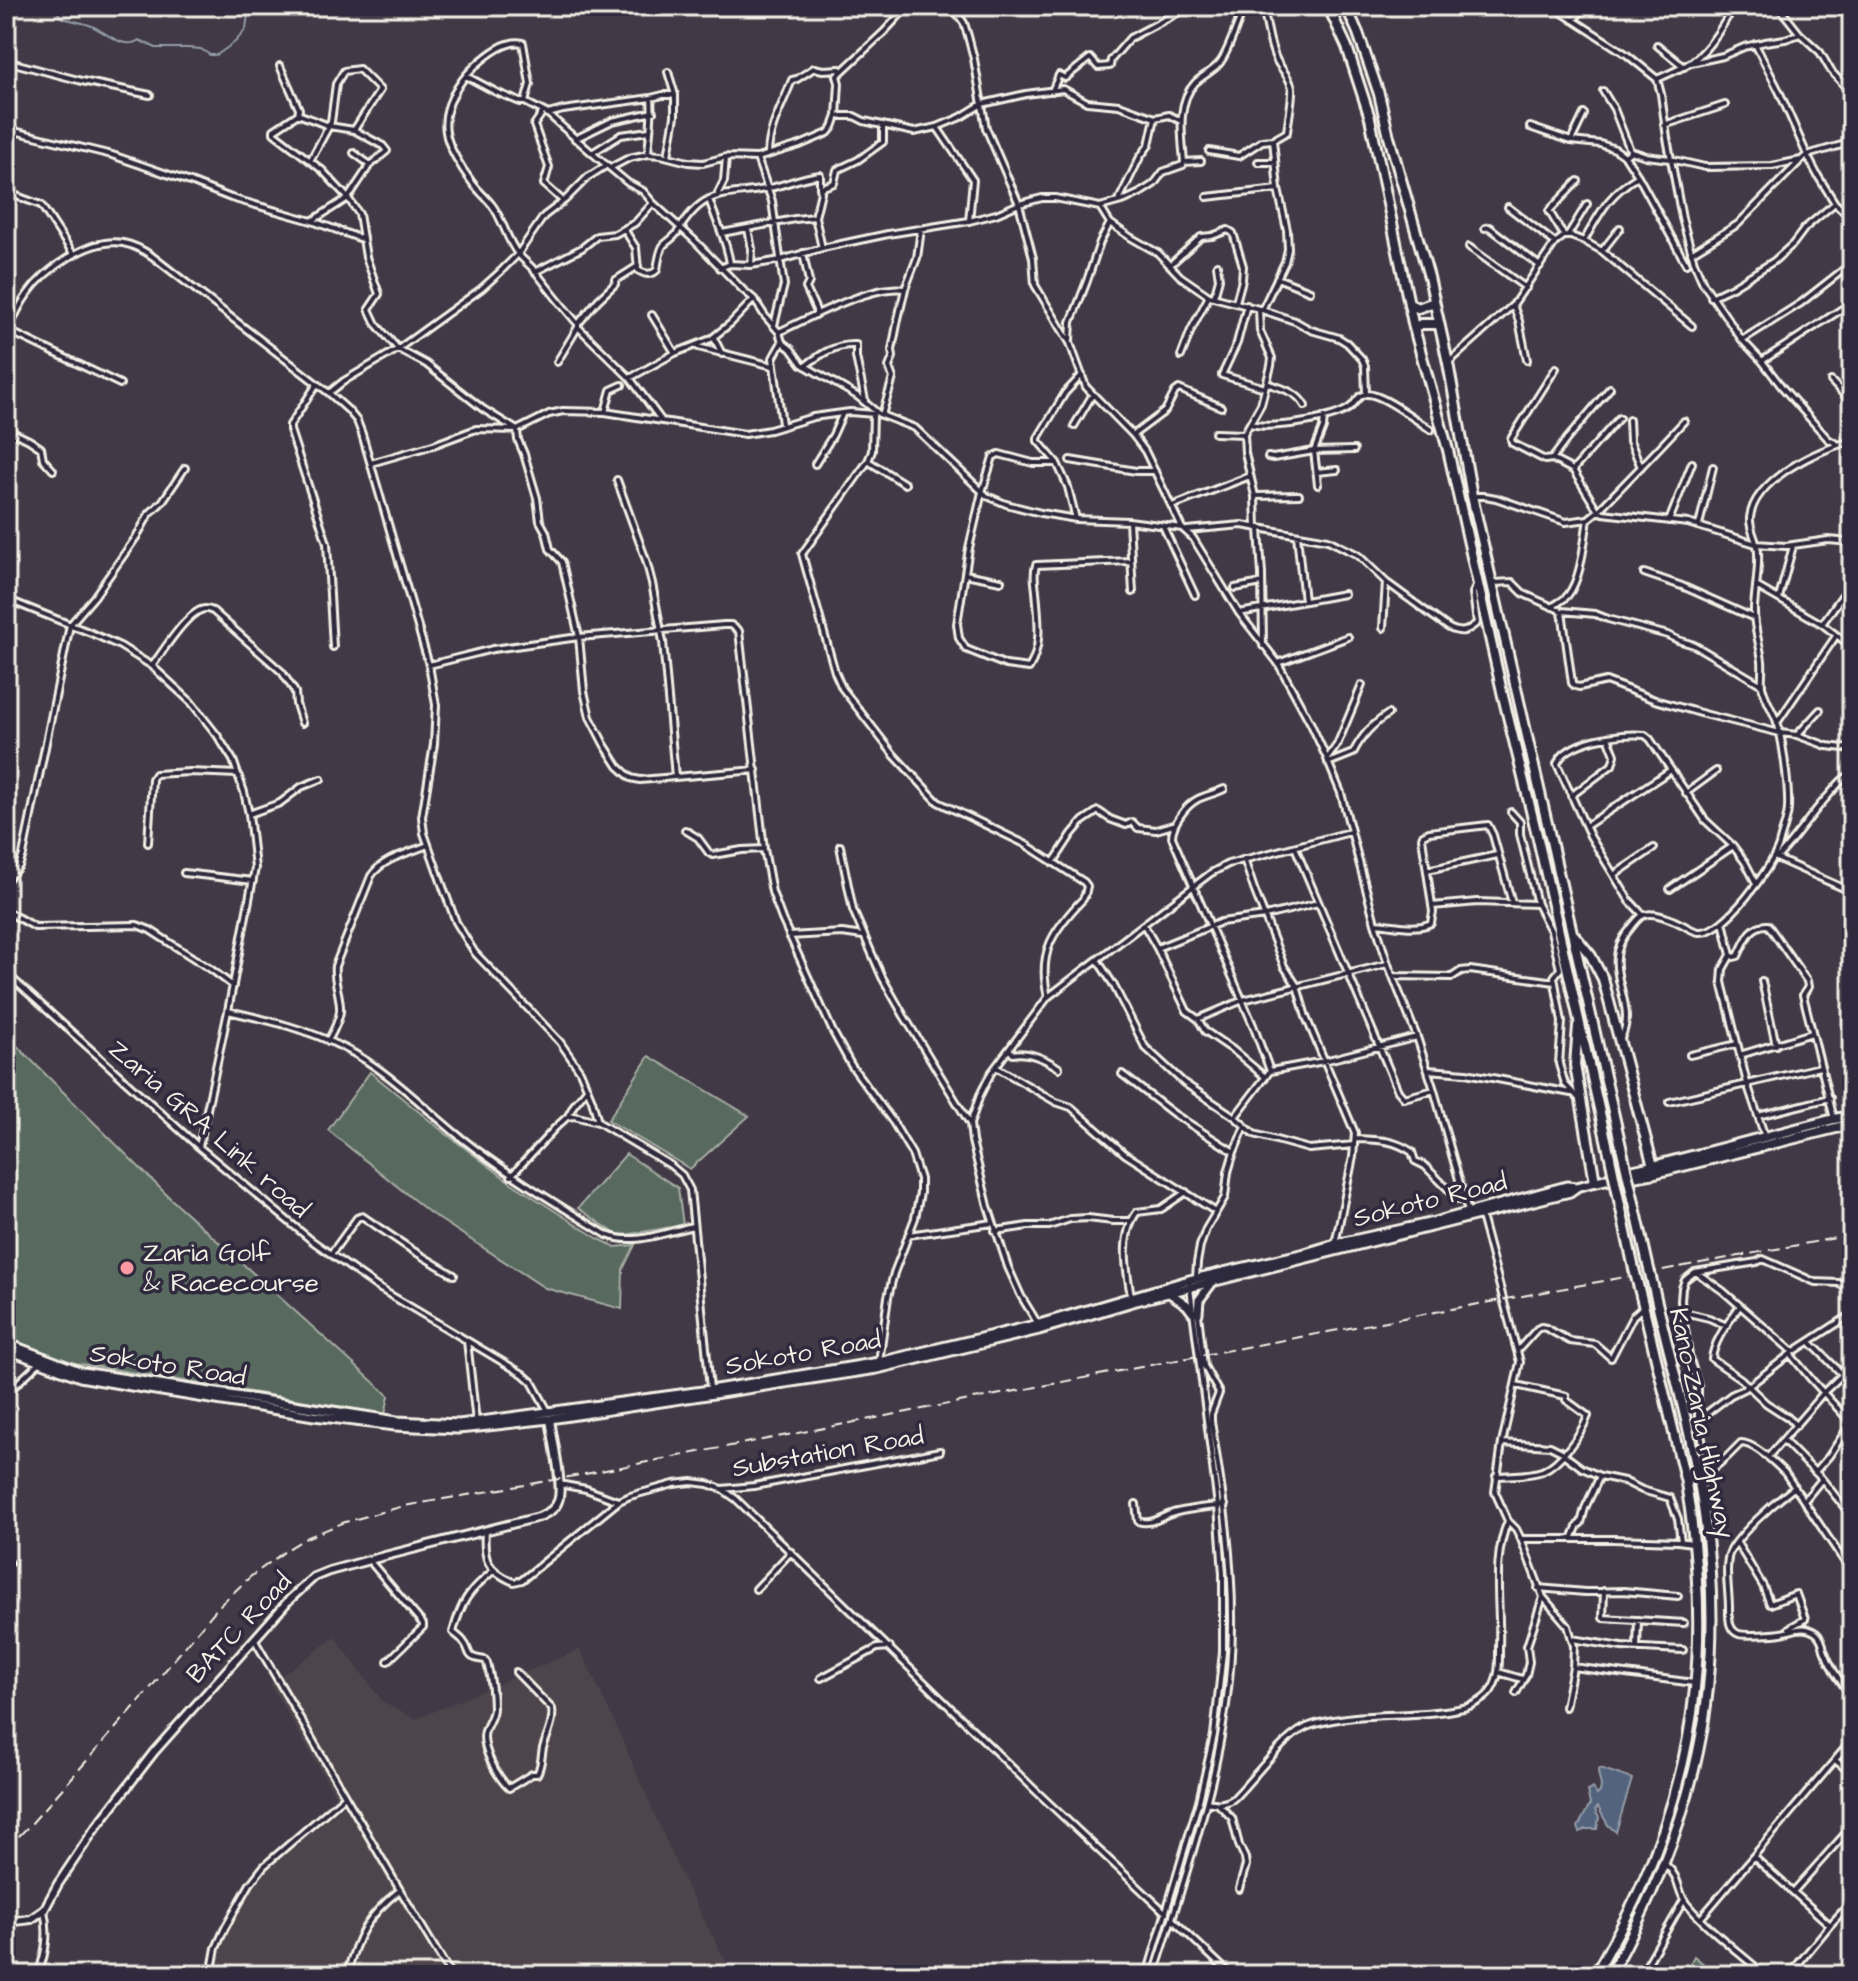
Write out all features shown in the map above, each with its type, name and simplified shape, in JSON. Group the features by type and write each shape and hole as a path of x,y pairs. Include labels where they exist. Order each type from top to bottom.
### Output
{"highway":[{"path":"1328,6 1347,47 1370,118 1414,328 1448,450 1577,1010 1575,1065 1595,1182 1612,1175 1852,1116"},
{"name":"Kano-Zaria Highway","path":"1346,6 1379,94 1429,277 1472,496 1704,1512 1712,1596 1709,1681 1697,1760 1664,1863 1637,1927 1610,1975"},
{"path":"1409,304 1418,308 1434,302"},
{"path":"1414,328 1421,324 1438,324"},
{"path":"1569,925 1600,971 1653,1166"},
{"name":"Kano-Zaria Highway","path":"1577,1010 1634,1269 1686,1483 1699,1599 1696,1684 1683,1765 1640,1889 1595,1975"},
{"path":"1591,1073 1603,1070"},
{"path":"1607,1179 1613,1182 1655,1173 1852,1124"}],"main road":[{"name":"Sokoto Road","path":"6,1346 80,1377 314,1416 395,1426 457,1429 877,1369 1039,1330 1567,1186 1577,1187 1595,1182"},
{"name":"Sokoto Road","path":"629,1404 879,1362 1039,1324 1192,1279 1468,1212 1480,1212"},
{"path":"1171,1294 1195,1313 1199,1300 1211,1284"},
{"name":"Sokoto Road","path":"6,1346 82,1372 397,1421 444,1424 550,1416"}],"street":[{"path":"329,393 398,349 481,289 518,254 539,221 588,177 629,158 648,154 695,163 726,157 757,158 828,133 837,116 837,76 908,6"},
{"path":"952,6 964,23 968,36 986,128 1019,204 1033,258 1035,285 1070,343 1086,387 1145,451 1185,529 1239,613 1278,663 1328,761 1341,793 1388,964 1428,1070 1468,1212"},
{"path":"1052,91 1059,75 1065,78 1090,58 1098,67 1110,66 1111,60 1130,38 1181,11 1207,6"},
{"path":"720,268 730,264 751,265 781,260 888,234 969,221 1042,198 1100,207 1147,188 1183,165 1181,121 1189,90 1220,63 1245,6"},
{"path":"1209,151 1239,156 1262,141 1273,140 1287,132 1292,88 1274,53 1262,6"},
{"path":"1552,6 1626,54 1657,79 1682,218 1703,283 1742,340 1828,439 1837,444"},
{"path":"1573,20 1586,6"},
{"path":"1670,6 1675,9 1681,6"},
{"path":"1716,6 1729,16"},
{"path":"1657,79 1700,57 1733,6"},
{"path":"1778,6 1800,34 1820,52 1831,71 1852,94"},
{"path":"1846,6 1852,11"},
{"path":"1691,63 1800,34"},
{"path":"525,102 530,84 521,42 508,43 481,60 466,76 450,104 446,134 461,167 493,206 518,254 578,325 630,378 661,420"},
{"path":"1755,44 1807,155 1835,203 1852,219"},
{"path":"1657,45 1684,67"},
{"path":"6,61 150,95"},
{"path":"280,66 299,109 298,114"},
{"path":"768,155 770,132 792,80 814,68 843,69"},
{"path":"310,161 331,122 339,78 344,71 359,69 380,90 354,130"},
{"path":"668,72 675,95 668,157"},
{"path":"466,76 546,113 628,183 643,191 754,299 779,332 782,342 805,366 857,396 878,415"},
{"path":"837,116 854,116 914,132 937,127 982,104 1063,89 1087,102 1119,105 1155,118 1169,115 1181,121"},
{"path":"1603,91 1631,151 1705,167 1772,166 1801,160"},
{"path":"561,203 562,198 544,184 549,167 534,125 546,113 675,95"},
{"path":"648,154 653,112 651,98"},
{"path":"1664,125 1725,105"},
{"path":"575,139 612,121 653,112"},
{"path":"298,114 329,126 354,130 387,151 369,166 348,198 312,221"},
{"path":"298,114 281,124 274,133 322,170 359,214 370,270 379,294 369,309 376,324 398,349 426,364 483,409 517,430"},
{"path":"1571,141 1584,114"},
{"path":"1118,202 1149,145 1155,118"},
{"path":"820,188 834,183 836,172 842,166 858,160 883,142 885,126"},
{"path":"937,127 973,180 969,221"},
{"path":"1530,127 1571,141 1600,144 1625,156 1686,264"},
{"path":"6,129 112,155 231,198 312,221 363,240"},
{"path":"592,153 621,135 649,131"},
{"path":"1263,646 1255,496 1244,434 1261,404 1272,358 1260,331 1260,310 1285,262 1288,249 1273,140"},
{"path":"1691,253 1738,224 1807,155 1852,142"},
{"path":"1625,156 1631,151"},
{"path":"354,153 369,166"},
{"path":"717,195 724,181 726,157"},
{"path":"757,158 776,223 784,285 774,325"},
{"path":"1184,162 1201,161"},
{"path":"1258,162 1274,162"},
{"path":"624,229 636,248 638,270 652,274 656,271 662,248 696,207 709,199 820,175 821,192 815,217 822,248"},
{"path":"1584,241 1612,195 1638,176"},
{"path":"1578,181 1549,211 1566,236 1602,251 1692,326"},
{"path":"1207,197 1278,189"},
{"path":"6,192 41,205 74,255"},
{"path":"709,199 728,245 730,264"},
{"path":"535,272 582,248 597,236 610,235 638,221 653,203"},
{"path":"1711,297 1774,261 1805,228 1835,203"},
{"path":"1448,363 1513,305 1555,243 1566,236 1587,204"},
{"path":"1100,207 1110,223 1158,253 1180,276 1212,297 1295,321 1347,343 1365,366 1366,394"},
{"path":"1508,207 1555,243"},
{"path":"722,233 815,217"},
{"path":"1070,343 1071,322 1110,223"},
{"path":"1485,228 1489,227 1540,266"},
{"path":"1602,251 1620,228"},
{"path":"748,229 751,265"},
{"path":"921,229 917,258 905,289 892,350 889,367 893,378 878,415 872,451 802,554 837,680 894,755 938,802 1025,844 1084,882 1087,890 1083,899 1058,927 1044,962 1043,980 1048,997"},
{"path":"1170,265 1201,237 1230,231 1243,266 1236,302"},
{"path":"120,384 7,332 26,296 57,265 74,255 119,242 134,245 152,256 329,393 357,421 429,665 436,705 434,744 422,817 428,845 464,937 494,974 560,1042 580,1071 598,1122"},
{"path":"1469,247 1526,288"},
{"path":"803,253 809,282 806,288 817,313 815,316"},
{"path":"1742,340 1801,303 1852,263"},
{"path":"1181,356 1191,330 1212,297 1219,279 1217,265"},
{"path":"557,362 578,325 598,300 616,280 638,266"},
{"path":"1277,278 1310,291"},
{"path":"779,332 886,289 905,289"},
{"path":"630,378 675,353 714,337 754,299"},
{"path":"1247,305 1237,343 1222,375 1281,387 1296,395 1305,406"},
{"path":"1513,305 1527,360"},
{"path":"1762,361 1842,309"},
{"path":"652,315 675,353"},
{"path":"714,337 722,354"},
{"path":"782,342 775,352 773,366 782,425"},
{"path":"805,366 827,350 856,345 865,403"},
{"path":"696,346 773,366"},
{"path":"1556,368 1511,439 1514,445 1573,470 1598,511 1699,525 1756,544 1793,546 1828,540 1852,544"},
{"path":"1076,519 1068,487 1057,463 1038,438 1065,393 1082,375"},
{"path":"1831,381 1852,403"},
{"path":"317,384 290,425 290,430 327,543 333,647"},
{"path":"605,412 611,390 622,385"},
{"path":"1552,459 1610,388"},
{"path":"1133,435 1165,411 1179,389 1221,407"},
{"path":"1074,426 1093,394"},
{"path":"1250,424 1268,426 1324,417 1347,410 1366,394 1377,396 1431,430"},
{"path":"371,463 476,429 517,430 557,412 605,412 745,434 813,417 850,412 878,415 915,428 982,492 1006,504 1076,519 1129,521 1185,529 1242,525 1328,540 1352,552 1386,582 1460,633 1477,623 1473,593 1478,583"},
{"path":"815,464 842,415"},
{"path":"1318,485 1314,451 1324,417"},
{"path":"1573,470 1619,418"},
{"path":"1629,420 1630,441 1641,467"},
{"path":"1472,496 1496,498 1566,522 1588,519 1684,421"},
{"path":"6,429 41,448 43,459 53,470"},
{"path":"517,430 537,498 540,521 550,549 562,562 579,637 584,691 590,717 618,766 631,778 640,780 756,770"},
{"path":"1215,433 1244,434"},
{"path":"1827,449 1828,439"},
{"path":"1775,858 1788,814 1788,796 1780,733 1762,685 1762,661 1754,618 1758,555 1750,518 1760,494 1785,470 1837,444 1852,441"},
{"path":"1268,457 1354,450"},
{"path":"1057,463 1033,463 995,454 969,548 957,624 962,646 990,659 1029,668 1039,625 1036,565 1130,561"},
{"path":"1070,460 1127,470 1155,471"},
{"path":"868,461 905,484"},
{"path":"1669,521 1692,463"},
{"path":"1699,525 1713,467"},
{"path":"6,881 19,866 23,855 70,625 94,597 149,514 162,502 185,468"},
{"path":"1317,472 1337,470"},
{"path":"1172,506 1250,476"},
{"path":"617,480 646,560 661,631 675,777"},
{"path":"1255,496 1299,495"},
{"path":"1552,607 1570,593 1580,567 1588,519"},
{"path":"1129,521 1133,592"},
{"path":"1163,526 1195,595"},
{"path":"1297,535 1304,601"},
{"path":"1779,598 1793,546"},
{"path":"1644,573 1695,591 1754,618"},
{"path":"965,574 1001,581"},
{"path":"1383,628 1386,582"},
{"path":"1492,584 1512,582 1524,594 1562,611 1595,614 1668,635 1694,645 1762,685"},
{"path":"1235,588 1262,583"},
{"path":"1756,586 1822,624 1852,647"},
{"path":"1822,624 1852,586"},
{"path":"1239,613 1344,594"},
{"path":"6,599 120,646 152,666 200,713 233,760 238,774 249,814 254,855 253,881 199,1147"},
{"path":"152,666 190,617 201,609 213,611 282,672 295,692 302,723"},
{"path":"1562,611 1572,683 1575,686 1606,681 1655,700 1797,735 1827,746 1852,749"},
{"path":"429,665 493,649 579,637 724,625 736,627 741,639 764,849 772,892 833,1032 851,1065 893,1122 917,1165 920,1179 915,1218 888,1297 879,1362"},
{"path":"1777,723 1836,636"},
{"path":"1278,663 1348,637"},
{"path":"1328,761 1362,685"},
{"path":"1797,735 1820,710"},
{"path":"1328,761 1353,753 1369,728 1388,714"},
{"path":"1643,915 1629,900 1585,826 1557,764 1557,759 1590,739 1645,735 1705,820 1745,862 1756,883"},
{"path":"1571,796 1612,765 1615,755 1608,737"},
{"path":"1585,826 1671,770"},
{"path":"1686,793 1716,771"},
{"path":"148,843 152,779 155,774 238,774"},
{"path":"1619,1040 1623,1034 1625,1010 1615,957 1622,939 1643,915 1652,914 1676,921 1700,932 1723,922 1815,810 1844,778 1852,774"},
{"path":"249,814 280,803 301,787 321,779"},
{"path":"1224,789 1191,804 1176,823 1172,837 1243,1000 1270,1071"},
{"path":"1053,863 1083,821 1098,811 1115,822 1126,825 1132,822 1138,828 1164,829 1176,823"},
{"path":"1511,812 1520,822 1520,834 1537,904 1551,931 1560,969 1554,977 1562,1022 1559,1064 1565,1084 1581,1101"},
{"path":"1375,923 1427,926 1433,920 1422,838 1429,832 1485,824 1490,827 1512,903"},
{"path":"685,830 698,838 713,855 764,849"},
{"path":"970,1124 980,1095 996,1067 1048,997 1211,873 1244,859 1350,832"},
{"path":"328,1041 340,1009 335,966 371,876 395,858 428,845"},
{"path":"840,846 853,910 882,977 970,1124 995,1231 1021,1296 1039,1324"},
{"path":"1670,889 1733,846"},
{"path":"1295,847 1401,1096 1404,1098 1434,1090"},
{"path":"1614,875 1654,848"},
{"path":"1427,870 1497,855"},
{"path":"1775,858 1852,892"},
{"path":"1244,859 1284,966 1297,986 1306,1017 1355,1133 1335,1244"},
{"path":"184,873 253,881"},
{"path":"1432,906 1478,902 1537,904"},
{"path":"1157,948 1221,922 1265,916 1318,903"},
{"path":"6,911 35,927 137,925 150,930 233,986"},
{"path":"1723,922 1731,955 1723,969 1722,982 1747,1083 1765,1137"},
{"path":"1731,955 1738,956 1754,928 1760,924 1768,925 1807,981 1808,987 1803,995 1834,1119"},
{"path":"1144,925 1187,1011 1198,1019 1205,1031 1264,1077"},
{"path":"789,936 842,933 864,936"},
{"path":"1098,961 1145,1047 1184,1083 1235,1117 1254,1134 1309,1149 1383,1140 1401,1144 1412,1152 1415,1161 1425,1166 1459,1200 1465,1200"},
{"path":"1198,1019 1243,1000 1388,964"},
{"path":"1393,976 1452,977 1470,970 1555,982"},
{"name":"Zaria GRA Link road","path":"6,973 199,1147 311,1240 377,1287 523,1374 532,1382 550,1416"},
{"path":"1762,981 1776,1045"},
{"path":"228,1011 281,1023 342,1046 369,1063 511,1176 607,1235 619,1240 631,1240 693,1226"},
{"path":"1740,1055 1812,1033"},
{"path":"1235,1117 1270,1071 1324,1061 1417,1037"},
{"path":"1690,1055 1737,1044"},
{"path":"1009,1049 1013,1054 1018,1052 1039,1057 1059,1068"},
{"path":"996,1067 1056,1102 1071,1107 1117,1148 1216,1212"},
{"path":"1669,1102 1820,1067"},
{"path":"1428,1070 1466,1073 1574,1093"},
{"path":"1122,1074 1174,1114 1234,1152"},
{"path":"511,1176 567,1117 587,1089"},
{"path":"1757,1116 1830,1098"},
{"path":"567,1117 598,1122 670,1165 682,1175 690,1190 710,1390"},
{"path":"1147,1975 1199,1801 1214,1735 1222,1668 1223,1574 1218,1506 1192,1279 1206,1229 1227,1192 1228,1172 1245,1126"},
{"path":"1132,1297 1126,1246 1132,1221 1137,1212 1161,1209 1186,1192"},
{"path":"1480,1212 1520,1362 1495,1492 1508,1521 1521,1539 1538,1588 1568,1626 1573,1667 1565,1707"},
{"path":"331,1254 357,1218 362,1216 454,1275"},
{"path":"995,1231 1049,1226 1070,1219 1132,1221"},
{"path":"908,1235 993,1223"},
{"path":"1714,1467 1703,1444 1698,1420 1698,1386 1689,1356 1681,1301 1683,1284 1695,1272 1763,1259 1815,1282 1839,1283 1852,1293"},
{"path":"1695,1272 1723,1291 1792,1354 1852,1424 1815,1472"},
{"path":"1518,1350 1541,1327 1570,1341 1595,1344 1611,1358 1633,1316 1643,1307"},
{"path":"1739,1307 1713,1349 1712,1359 1796,1426"},
{"path":"1683,1312 1727,1326"},
{"path":"1154,1975 1207,1802 1219,1749 1232,1629 1230,1552 1211,1421 1219,1393 1204,1366 1195,1313"},
{"path":"1698,1420 1852,1314"},
{"path":"467,1340 476,1422"},
{"path":"1810,1342 1852,1384"},
{"path":"6,1394 40,1362"},
{"path":"1768,1457 1842,1375"},
{"path":"1496,1476 1543,1471 1573,1444 1588,1416 1566,1400 1566,1396 1516,1385"},
{"path":"550,1416 559,1484 586,1489 619,1501"},
{"path":"1783,1440 1822,1479 1852,1517"},
{"path":"1698,1482 1742,1441 1747,1443 1785,1473 1852,1573"},
{"path":"1502,1443 1550,1446 1582,1468 1600,1476 1670,1498 1678,1519 1681,1541"},
{"name":"Substation Road","path":"619,1501 674,1484 692,1482 722,1489 754,1486 940,1451"},
{"path":"1572,1539 1600,1476"},
{"path":"1804,1501 1822,1479"},
{"name":"BATC Road","path":"44,1910 94,1830 154,1752 289,1600 314,1577 539,1517 558,1504 559,1484"},
{"path":"1737,1543 1763,1586 1770,1604 1796,1594 1805,1619 1780,1634 1747,1636 1732,1629 1729,1619 1729,1552 1745,1531 1795,1487"},
{"path":"722,1489 736,1499 1166,1913"},
{"path":"485,1530 483,1550 493,1571 514,1582 522,1580 619,1501"},
{"path":"1136,1504 1138,1521 1144,1523 1175,1512 1225,1505"},
{"path":"1219,1805 1233,1799 1289,1739 1305,1727 1344,1717 1465,1708 1491,1691 1498,1672 1498,1572 1508,1521"},
{"path":"1521,1539 1613,1539 1694,1544"},
{"path":"756,1589 791,1552"},
{"path":"369,1560 423,1624 417,1635 388,1661"},
{"path":"493,1571 469,1591 453,1632 465,1642 468,1654 487,1663 493,1708 484,1734 484,1745 509,1788 537,1774 541,1768 553,1717 552,1709 516,1672"},
{"path":"1538,1588 1678,1596"},
{"path":"1604,1591 1603,1618 1684,1623"},
{"path":"1516,1693 1528,1669 1527,1646 1543,1597"},
{"path":"1637,1648 1638,1620"},
{"path":"1784,1631 1801,1628 1816,1633 1837,1679 1852,1697"},
{"path":"877,1648 878,1635"},
{"path":"254,1639 451,1975"},
{"path":"1572,1639 1637,1648 1683,1650"},
{"path":"821,1678 877,1648 890,1647"},
{"path":"1573,1667 1696,1684"},
{"path":"1498,1672 1522,1679"},
{"path":"1701,1918 1852,1740"},
{"path":"1835,1760 1852,1774"},
{"path":"211,1975 216,1948 250,1884 264,1866 345,1796"},
{"path":"1207,1802 1219,1805 1232,1818 1245,1858 1239,1889"},
{"path":"1192,1826 1199,1828"},
{"path":"1793,1892 1852,1826"},
{"path":"1754,1857 1830,1925"},
{"path":"1664,1863 1677,1877 1684,1900 1765,1975"},
{"path":"347,1975 364,1926 383,1903 400,1890"},
{"path":"1641,1975 1684,1900"},
{"path":"1789,1975 1852,1901"},
{"path":"6,1922 31,1919 44,1910 47,1942 38,1975"},
{"path":"1172,1919 1231,1975"}],"shaded area":[{"path":"335,1637 383,1702 416,1719 580,1649 681,1875 733,1975 214,1975 219,1949 259,1877 342,1807 270,1684"}],"green space":[{"name":"Zaria Golf & Racecourse","path":"6,1035 171,1199 389,1396 385,1414 63,1361 6,1337"},
{"path":"649,1056 749,1116 690,1169 608,1120"},
{"path":"370,1072 510,1182 597,1238 615,1247 635,1245 623,1269 622,1309 545,1288 430,1213 328,1130"},
{"path":"626,1154 678,1188 683,1225 619,1236 578,1208"},
{"path":"1694,1956 1717,1975 1684,1975"}],"water":[{"path":"1600,1768 1632,1779 1616,1832 1608,1825 1598,1807 1595,1810 1599,1818 1597,1829 1580,1832 1578,1827 1590,1804 1587,1791 1593,1788 1597,1795 1600,1792"}],"waterway":[{"path":"47,6 56,10 61,17 92,26 121,42 139,40 156,48 201,49 210,55 217,55 246,29 249,6"}],"railway":[{"path":"6,1849 143,1697 218,1607 250,1577 288,1549 345,1522 404,1506 1852,1235"}],"place":[{"name":"Zaria Golf & Racecourse","path":"127,1268"}]}
